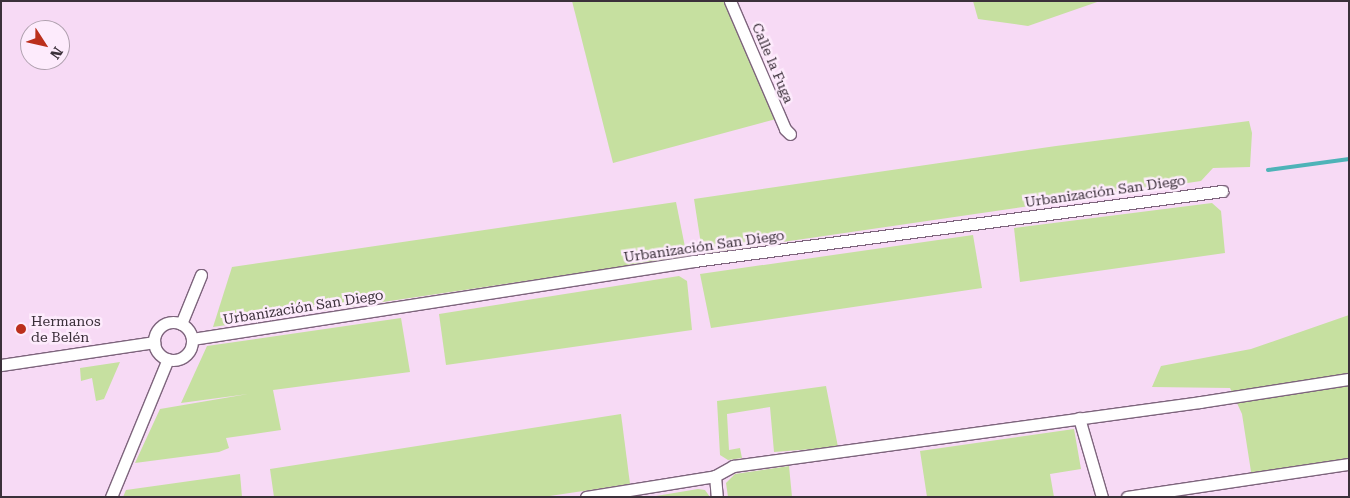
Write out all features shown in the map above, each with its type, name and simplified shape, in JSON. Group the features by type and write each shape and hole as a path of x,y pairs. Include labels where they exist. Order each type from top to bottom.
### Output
{"street":[{"name":"Calle la Fuga","path":"730,1 785,129 790,134"},
{"name":"Urbanización San Diego","path":"192,339 694,261 1222,191"},
{"path":"181,324 201,275"},
{"path":"175,323 181,324 190,333 192,339 189,351 185,356 174,360 158,353 154,342 158,330 163,326 175,323"},
{"path":"1,364 154,342"},
{"path":"111,497 168,359"},
{"path":"586,497 715,476 733,466 1200,402 1349,379"},
{"path":"1079,418 1102,497"},
{"path":"1127,497 1349,464"},
{"path":"715,476 717,497"}],"green space":[{"path":"572,1 730,1 780,118 613,163"},
{"path":"973,1 1100,1 1028,26 978,19"},
{"path":"1249,121 1252,133 1250,167 1213,168 1201,181 707,253 702,251 694,199 1056,146"},
{"path":"676,202 687,257 213,327 232,267"},
{"path":"1212,203 1221,211 1225,253 1020,282 1014,228"},
{"path":"973,235 982,288 711,328 700,274"},
{"path":"679,276 687,281 692,330 446,365 439,314"},
{"path":"1349,315 1349,464 1252,478 1242,414 1230,388 1152,387 1161,366 1251,349"},
{"path":"401,318 410,372 273,390 281,430 226,438 229,448 219,452 135,463 160,409 248,394 181,403 207,346"},
{"path":"120,362 104,399 96,401 92,378 81,381 80,368"},
{"path":"826,386 838,447 774,452 770,407 727,414 729,450 740,448 742,458 728,460 720,455 717,401"},
{"path":"621,414 630,484 543,497 274,497 270,469"},
{"path":"1074,429 1081,469 1050,474 1054,497 927,497 920,451"},
{"path":"789,466 792,497 728,497 726,483 735,474"},
{"path":"240,474 242,497 123,497 126,490"},
{"path":"698,489 705,490 710,497 650,497"}],"waterway":[{"path":"1268,170 1349,159"}],"place":[{"name":"Hermanos de Belén","path":"21,329"}]}
